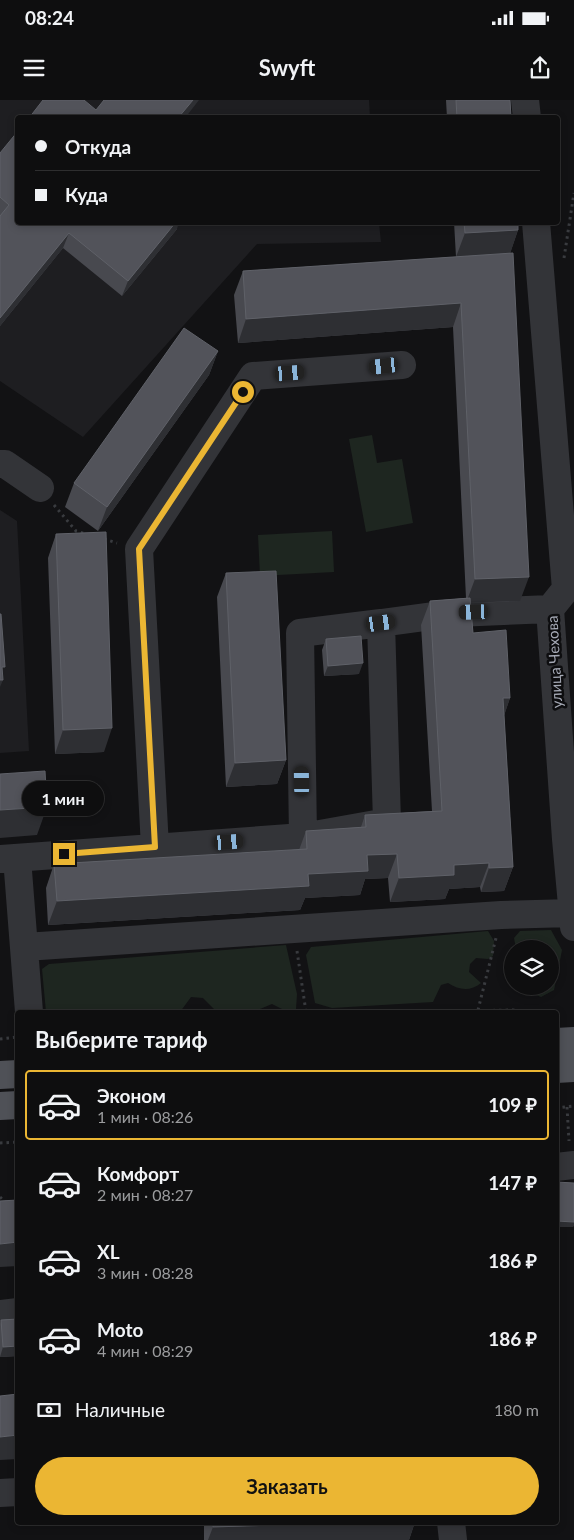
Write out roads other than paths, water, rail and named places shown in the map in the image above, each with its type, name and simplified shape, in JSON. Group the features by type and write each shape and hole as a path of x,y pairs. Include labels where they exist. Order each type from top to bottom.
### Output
{"main road":[{"path":"559,1042 574,1041"},
{"path":"559,1069 574,1068"},
{"path":"0,1075 15,1074"},
{"path":"0,1106 15,1105"}],"street":[{"path":"525,100 527,115"},
{"name":"улица Чехова","path":"536,225 563,596 573,920"},
{"path":"155,847 139,549 253,376 402,365"},
{"path":"0,464 5,464 40,488"},
{"path":"303,837 300,633 455,613 563,596"},
{"path":"29,1010 24,947 9,858 303,837 387,822 381,623"},
{"path":"24,947 501,915 573,920"},
{"path":"0,1314 15,1312"},
{"path":"0,1493 15,1492"},
{"path":"451,1525 453,1540"}]}
